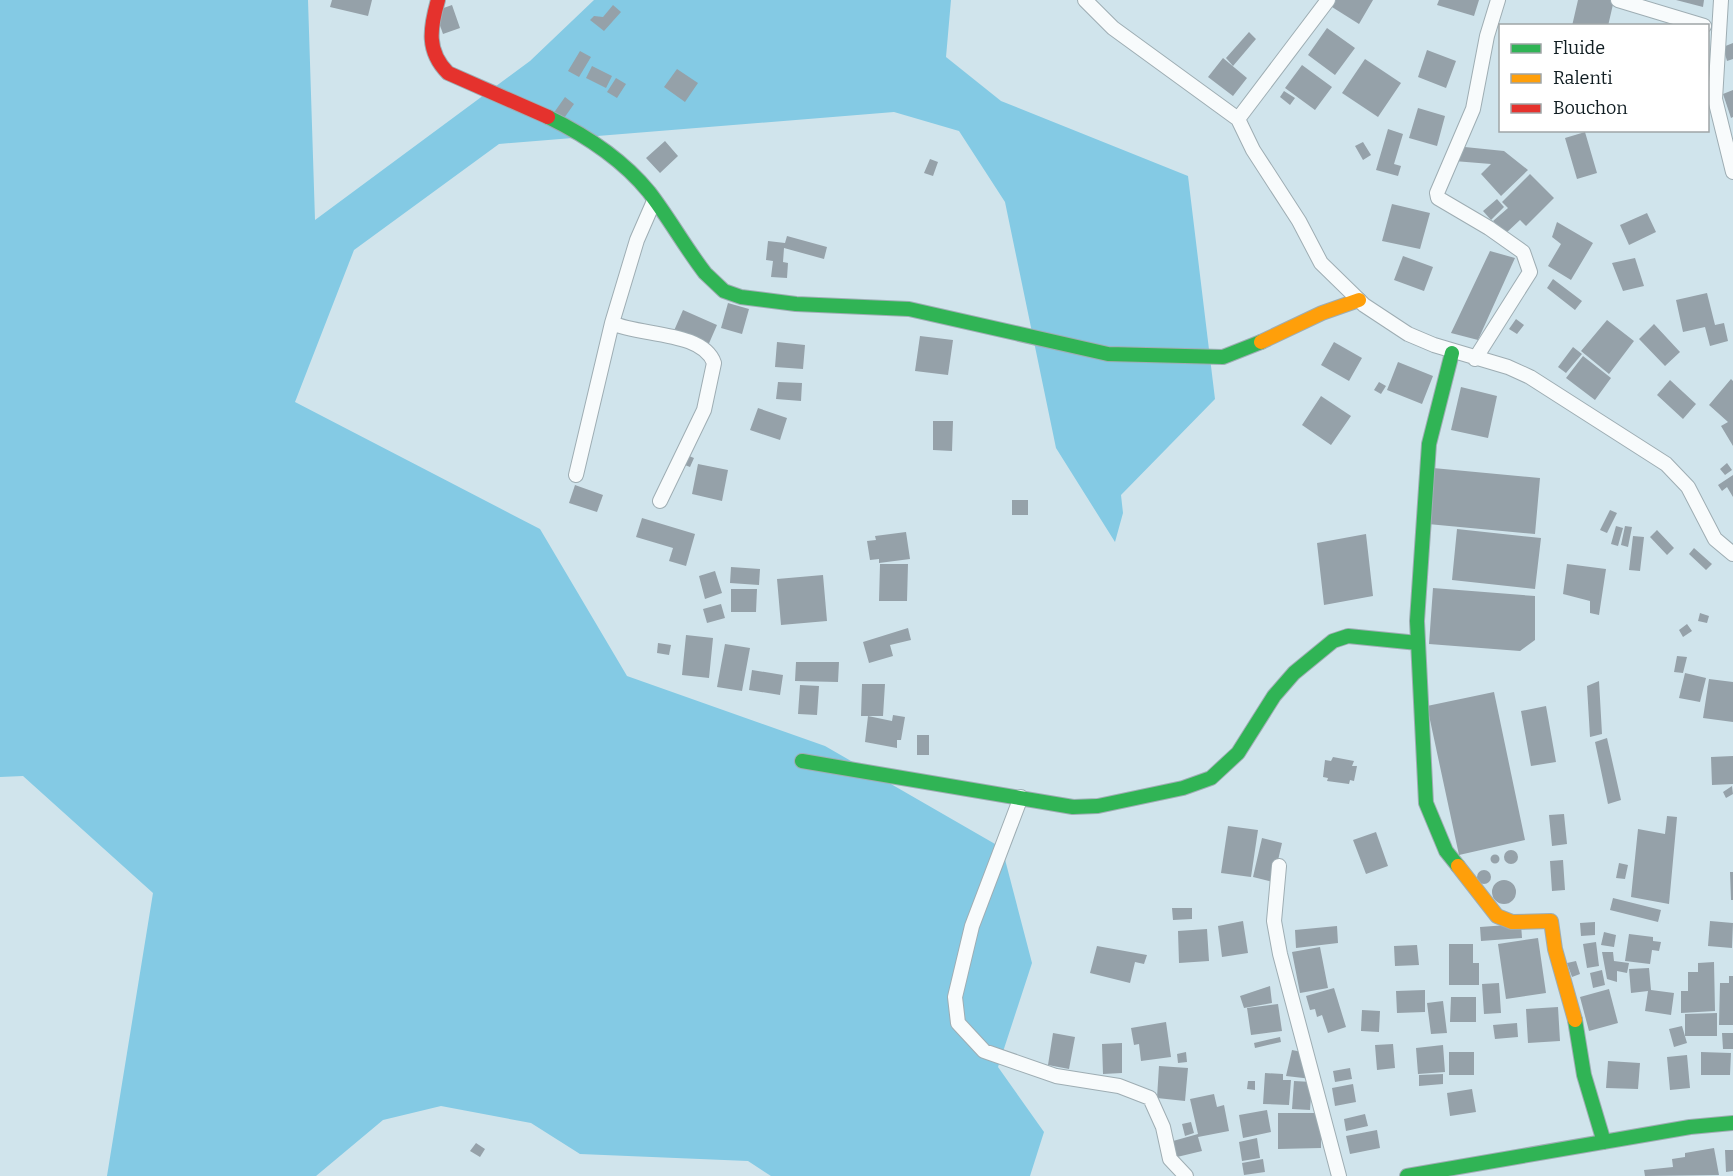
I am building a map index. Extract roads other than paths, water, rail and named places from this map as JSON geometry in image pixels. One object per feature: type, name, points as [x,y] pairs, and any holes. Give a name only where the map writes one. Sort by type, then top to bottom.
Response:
[{"type":"street","points":[[438,0],[430,46],[436,64],[448,74],[536,110],[585,138],[614,158],[665,212],[709,279],[734,296],[809,306],[885,306],[909,309],[1108,354],[1223,357],[1236,354],[1322,314],[1359,300]]},
{"type":"street","points":[[1085,0],[1113,28],[1238,119],[1253,150],[1299,221],[1321,263],[1359,300],[1408,334],[1452,353],[1508,367],[1530,377],[1658,457],[1688,487],[1715,539],[1733,554]]},
{"type":"street","points":[[1238,119],[1328,0]]},
{"type":"street","points":[[1475,359],[1530,272],[1523,252],[1489,228],[1442,204],[1437,193],[1473,109],[1487,36],[1498,0]]},
{"type":"street","points":[[1618,0],[1706,24]]},
{"type":"street","points":[[1721,0],[1710,25],[1715,99],[1727,129],[1733,172]]},
{"type":"street","points":[[1710,25],[1733,19]]},
{"type":"street","points":[[576,475],[612,323],[634,250],[654,201]]},
{"type":"street","points":[[612,323],[631,331],[690,341],[712,355],[714,363],[704,410],[660,501]]},
{"type":"street","points":[[1452,353],[1429,444],[1417,621],[1423,784],[1438,836],[1446,851],[1497,916],[1512,922],[1551,921],[1555,949],[1578,1030],[1584,1076],[1604,1142]]},
{"type":"street","points":[[802,761],[1073,807],[1098,806],[1183,788],[1211,778],[1238,753],[1274,696],[1294,673],[1333,641],[1348,636],[1418,643]]},
{"type":"street","points":[[1021,797],[972,926],[955,997],[958,1023],[984,1051],[1056,1076],[1119,1086],[1150,1098],[1163,1127],[1170,1159],[1186,1176]]},
{"type":"street","points":[[1279,866],[1274,921],[1278,943],[1339,1176]]},
{"type":"street","points":[[1407,1176],[1604,1142],[1733,1123]]}]
